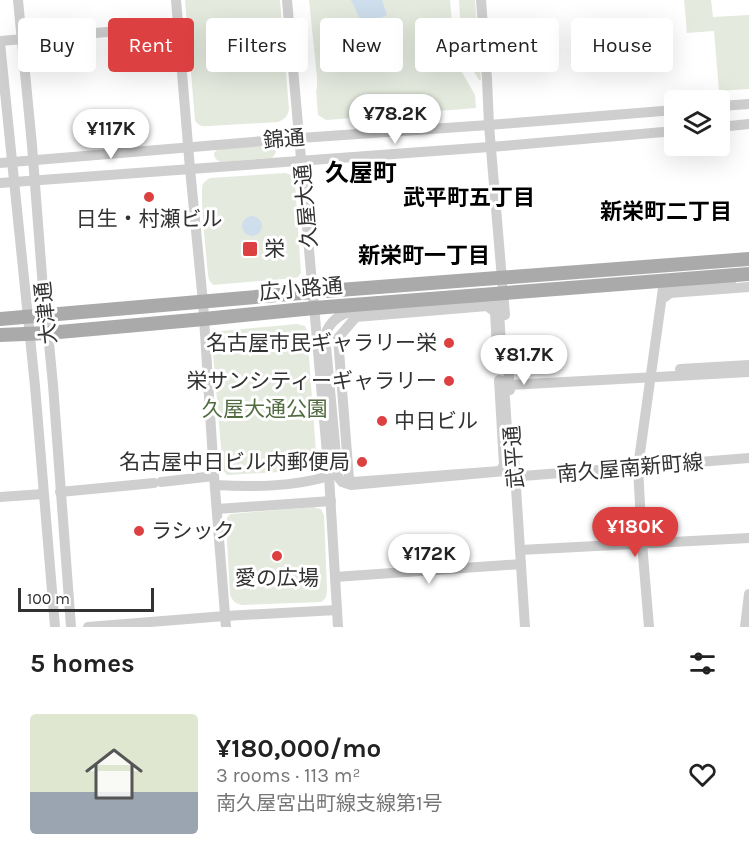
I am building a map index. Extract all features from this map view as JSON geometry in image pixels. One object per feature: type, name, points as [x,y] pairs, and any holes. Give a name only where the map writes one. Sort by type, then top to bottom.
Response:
[{"type":"main road","name":"広小路通","points":[[0,335],[48,333],[314,308],[502,285],[749,259]]},
{"type":"main road","name":"広小路通","points":[[0,319],[313,292],[664,281],[749,274]]},
{"type":"street","name":"大津通","points":[[18,0],[20,18]]},
{"type":"street","points":[[176,0],[177,18]]},
{"type":"street","name":"久屋大通","points":[[287,0],[331,496],[338,627]]},
{"type":"street","name":"武平通","points":[[481,0],[525,627]]},
{"type":"street","points":[[0,42],[18,40]]},
{"type":"street","name":"大津通","points":[[0,42],[6,162],[14,182],[35,386],[55,627]]},
{"type":"street","name":"大津通","points":[[25,72],[71,627]]},
{"type":"street","points":[[182,72],[203,302],[214,481],[226,621]]},
{"type":"street","points":[[730,105],[749,104]]},
{"type":"street","name":"錦通","points":[[6,162],[664,111]]},
{"type":"street","points":[[730,126],[749,124]]},
{"type":"street","name":"錦通","points":[[0,183],[664,131]]},
{"type":"street","points":[[749,280],[673,287],[668,289],[665,297],[670,293],[749,286]]},
{"type":"street","points":[[649,627],[638,468],[664,281]]},
{"type":"street","points":[[490,300],[499,310],[502,363],[498,366],[495,312],[488,306],[356,317],[338,338],[349,479],[352,482],[501,471],[504,465],[499,380],[504,382],[508,467],[503,472],[351,484],[343,484],[340,481],[326,335],[338,316],[353,311],[490,300]]},
{"type":"street","points":[[656,368],[659,370],[749,368],[658,374],[656,372],[656,368]]},
{"type":"street","points":[[509,385],[651,378],[749,368]]},
{"type":"street","name":"南久屋南新町線","points":[[217,509],[515,477],[749,458]]},
{"type":"street","points":[[60,492],[157,482],[214,481],[247,486],[309,482],[329,476]]},
{"type":"street","points":[[0,497],[43,494]]},
{"type":"street","points":[[520,550],[749,538]]},
{"type":"street","points":[[334,577],[521,564]]},
{"type":"street","points":[[745,627],[749,594]]},
{"type":"street","points":[[88,627],[226,621],[337,610]]},
{"type":"green space","points":[[185,0],[280,0],[281,18],[206,18],[206,72],[286,72],[288,114],[278,122],[204,126],[197,124],[191,72],[194,72],[194,18],[186,18]]},
{"type":"green space","points":[[309,0],[450,0],[452,18],[415,18],[415,72],[462,72],[475,95],[476,108],[326,120],[318,115],[317,77]]},
{"type":"green space","points":[[459,0],[475,0],[476,18],[460,18]]},
{"type":"green space","points":[[684,0],[711,0],[713,17],[749,15],[749,89],[719,90],[714,31],[687,33]]},
{"type":"green space","points":[[474,72],[480,72],[481,80]]},
{"type":"green space","points":[[271,144],[276,152],[270,158],[221,162],[214,156],[218,149]]},
{"type":"green space","points":[[285,173],[292,175],[295,182],[301,273],[294,278],[213,285],[208,275],[203,184],[210,178]]},
{"type":"green space","name":"久屋大通公園","points":[[297,324],[305,326],[307,330],[317,466],[311,470],[227,475],[223,470],[213,354],[214,337],[221,331]]},
{"type":"green space","name":"愛の広場","points":[[313,507],[321,509],[324,515],[327,589],[324,600],[321,602],[242,605],[234,601],[230,594],[226,524],[228,517],[231,514]]},
{"type":"water","points":[[351,0],[382,0],[387,15],[380,18],[360,18]]},
{"type":"water","points":[[252,216],[259,219],[262,226],[259,233],[252,236],[245,233],[242,226],[245,219]]},
{"type":"place","name":"日生・村瀬ビル","points":[[149,197]]},
{"type":"place","name":"栄","points":[[250,249]]},
{"type":"place","name":"名古屋市民ギャラリー栄","points":[[449,343]]},
{"type":"place","name":"栄サンシティーギャラリー","points":[[449,381]]},
{"type":"place","name":"中日ビル","points":[[382,421]]},
{"type":"place","name":"名古屋中日ビル内郵便局","points":[[362,462]]},
{"type":"place","name":"ラシック","points":[[139,531]]},
{"type":"place","name":"愛の広場","points":[[277,556]]},
{"type":"district","name":"久屋町","points":[[361,173]]},
{"type":"district","name":"武平町五丁目","points":[[469,198]]},
{"type":"district","name":"新栄町二丁目","points":[[666,212]]},
{"type":"district","name":"新栄町一丁目","points":[[424,256]]}]
